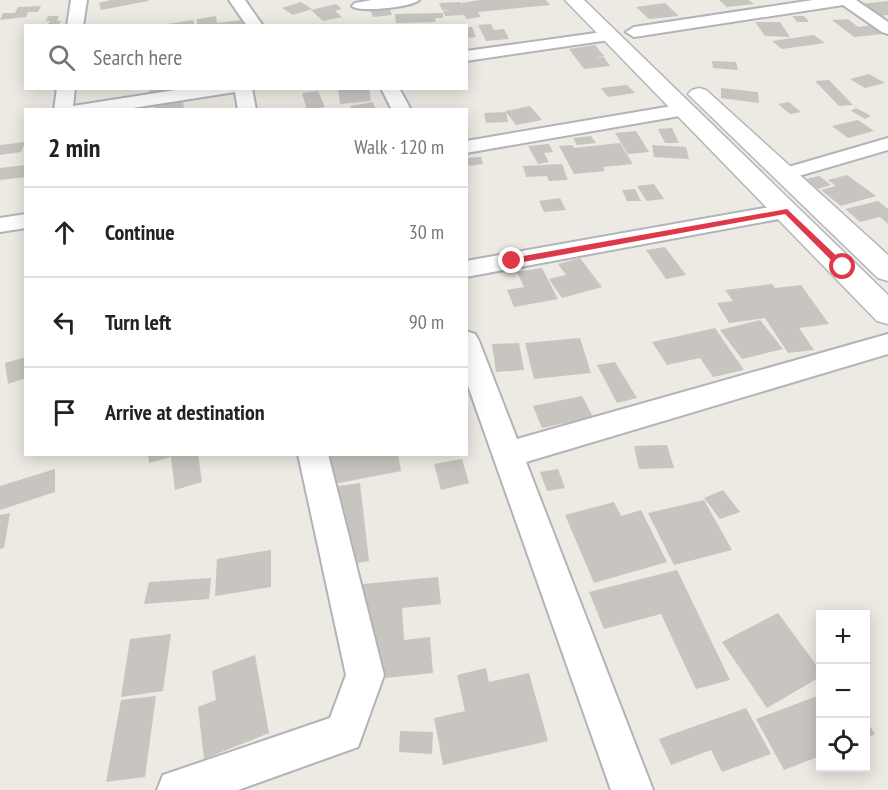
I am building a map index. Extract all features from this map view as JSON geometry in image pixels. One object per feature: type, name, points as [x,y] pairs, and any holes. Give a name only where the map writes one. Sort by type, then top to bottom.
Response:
[{"type":"main road","points":[[574,0],[888,314]]},
{"type":"main road","points":[[600,0],[785,174],[884,262]]},
{"type":"street","points":[[75,24],[79,0]]},
{"type":"street","points":[[237,0],[254,24]]},
{"type":"street","points":[[365,24],[359,3],[411,0]]},
{"type":"street","points":[[634,32],[845,0],[888,29]]},
{"type":"street","points":[[468,56],[610,36]]},
{"type":"street","points":[[63,108],[66,90]]},
{"type":"street","points":[[92,108],[215,90]]},
{"type":"street","points":[[243,90],[247,108]]},
{"type":"street","points":[[391,90],[401,108]]},
{"type":"street","points":[[468,147],[684,110]]},
{"type":"street","points":[[785,174],[888,144]]},
{"type":"street","points":[[468,269],[787,211]]},
{"type":"street","points":[[0,225],[24,221]]},
{"type":"street","points":[[507,455],[888,344]]},
{"type":"street","points":[[468,347],[632,790]]},
{"type":"street","points":[[178,790],[344,733],[365,675],[314,456]]},
{"type":"building","points":[[111,0],[148,1],[101,10],[99,3]]},
{"type":"building","points":[[480,0],[546,0],[550,5],[478,12],[481,17],[467,19],[464,15],[445,16],[443,11],[451,10],[442,10],[439,3],[460,2],[463,9],[461,3]]},
{"type":"building","points":[[719,0],[749,0],[754,4],[727,7]]},
{"type":"building","points":[[888,1],[888,15],[878,16],[860,4]]},
{"type":"building","points":[[301,2],[312,9],[293,15],[282,8]]},
{"type":"building","points":[[665,3],[679,16],[649,19],[636,7]]},
{"type":"building","points":[[336,4],[342,9],[335,11],[342,17],[323,21],[311,10]]},
{"type":"building","points":[[41,6],[38,12],[28,12],[26,17],[0,20],[3,13],[15,13],[18,7]]},
{"type":"building","points":[[389,7],[392,15],[373,17],[370,9]]},
{"type":"building","points":[[443,13],[443,18],[435,18],[436,22],[396,23],[395,14]]},
{"type":"building","points":[[48,16],[59,16],[57,21],[61,21],[59,24],[48,24],[50,21],[46,21]]},
{"type":"building","points":[[216,16],[217,23],[242,20],[243,24],[197,24],[197,19]]},
{"type":"building","points":[[792,16],[804,16],[809,22],[797,22]]},
{"type":"building","points":[[848,19],[858,27],[872,25],[884,34],[854,37],[832,20]]},
{"type":"building","points":[[193,20],[194,24],[168,24]]},
{"type":"building","points":[[755,22],[780,22],[790,37],[765,36]]},
{"type":"building","points":[[491,24],[494,30],[504,29],[509,39],[486,41],[478,25]]},
{"type":"building","points":[[468,27],[472,27],[476,37],[468,38]]},
{"type":"building","points":[[814,35],[825,43],[782,49],[772,41]]},
{"type":"building","points":[[595,45],[604,56],[595,58],[604,57],[610,66],[584,69],[569,49]]},
{"type":"building","points":[[712,61],[736,62],[738,70],[713,68]]},
{"type":"building","points":[[869,74],[885,83],[865,88],[850,79]]},
{"type":"building","points":[[829,80],[853,105],[839,106],[815,81]]},
{"type":"building","points":[[627,85],[635,93],[608,97],[601,88]]},
{"type":"building","points":[[721,88],[758,92],[759,103],[721,98]]},
{"type":"building","points":[[150,90],[177,90],[149,93]]},
{"type":"building","points":[[338,90],[369,90],[371,101],[340,104]]},
{"type":"building","points":[[318,91],[325,107],[306,108],[302,93]]},
{"type":"building","points":[[183,100],[184,108],[154,108],[155,103]]},
{"type":"building","points":[[373,102],[375,108],[351,108],[350,106]]},
{"type":"building","points":[[789,102],[801,112],[790,114],[778,104]]},
{"type":"building","points":[[530,106],[542,120],[516,125],[505,111]]},
{"type":"building","points":[[856,108],[871,116],[865,119],[851,111]]},
{"type":"building","points":[[506,112],[508,122],[486,123],[484,113]]},
{"type":"building","points":[[858,120],[874,131],[848,138],[832,126]]},
{"type":"building","points":[[672,128],[679,143],[665,143],[658,129]]},
{"type":"building","points":[[636,131],[649,152],[628,154],[615,133]]},
{"type":"building","points":[[591,136],[596,143],[577,145],[573,138]]},
{"type":"building","points":[[24,142],[21,152],[0,155],[0,145]]},
{"type":"building","points":[[620,143],[633,164],[603,167],[605,171],[574,174],[559,146],[572,145],[574,148]]},
{"type":"building","points":[[549,144],[553,152],[544,153],[549,162],[538,164],[528,146]]},
{"type":"building","points":[[652,145],[686,147],[689,159],[654,157]]},
{"type":"building","points":[[481,157],[483,164],[468,166],[468,158]]},
{"type":"building","points":[[562,164],[568,180],[549,181],[547,176],[526,177],[523,166]]},
{"type":"building","points":[[24,165],[24,177],[0,180],[0,168]]},
{"type":"building","points":[[847,175],[876,196],[841,206],[821,190],[836,186],[828,180]]},
{"type":"building","points":[[819,176],[831,185],[818,189],[806,179]]},
{"type":"building","points":[[654,184],[664,199],[647,201],[637,186]]},
{"type":"building","points":[[635,189],[641,201],[627,201],[622,190]]},
{"type":"building","points":[[560,198],[566,210],[544,212],[539,201]]},
{"type":"building","points":[[878,201],[888,209],[888,224],[880,217],[860,222],[845,209]]},
{"type":"building","points":[[665,247],[686,275],[666,279],[646,250]]},
{"type":"building","points":[[580,258],[602,287],[562,298],[549,279],[566,275],[558,264]]},
{"type":"building","points":[[542,268],[558,299],[514,307],[507,290],[524,287],[517,272]]},
{"type":"building","points":[[772,284],[775,288],[801,285],[829,324],[799,328],[814,350],[788,353],[765,318],[729,323],[717,303],[733,301],[725,290]]},
{"type":"building","points":[[760,320],[783,349],[742,359],[720,330]]},
{"type":"building","points":[[715,328],[744,370],[713,377],[700,358],[667,365],[652,342]]},
{"type":"building","points":[[580,338],[591,373],[534,379],[525,343]]},
{"type":"building","points":[[519,343],[524,370],[496,372],[492,344]]},
{"type":"building","points":[[24,358],[24,379],[8,384],[5,363]]},
{"type":"building","points":[[615,362],[637,398],[617,403],[597,365]]},
{"type":"building","points":[[582,396],[593,417],[542,428],[533,406]]},
{"type":"building","points":[[667,445],[674,468],[639,469],[634,446]]},
{"type":"building","points":[[148,456],[198,456],[202,482],[175,490],[171,457],[149,463]]},
{"type":"building","points":[[320,456],[398,456],[401,471],[324,486]]},
{"type":"building","points":[[462,459],[469,483],[441,490],[434,464]]},
{"type":"building","points":[[55,469],[55,492],[0,510],[0,486]]},
{"type":"building","points":[[558,469],[565,488],[547,491],[540,472]]},
{"type":"building","points":[[360,483],[369,561],[339,566],[331,487]]},
{"type":"building","points":[[723,490],[740,512],[720,519],[704,498]]},
{"type":"building","points":[[704,500],[732,550],[674,565],[648,513]]},
{"type":"building","points":[[614,502],[621,516],[641,510],[667,562],[594,583],[565,515]]},
{"type":"building","points":[[10,513],[4,548],[0,549],[0,515]]},
{"type":"building","points":[[271,550],[271,587],[215,596],[217,559]]},
{"type":"building","points":[[677,570],[730,680],[696,689],[661,614],[604,629],[589,592]]},
{"type":"building","points":[[438,577],[441,604],[402,608],[404,640],[430,637],[433,673],[366,680],[363,584]]},
{"type":"building","points":[[211,578],[209,599],[144,604],[149,582]]},
{"type":"building","points":[[778,613],[816,665],[816,679],[767,708],[722,642]]},
{"type":"building","points":[[171,634],[163,691],[121,697],[130,639]]},
{"type":"building","points":[[255,655],[269,733],[204,759],[198,707],[216,700],[212,671]]},
{"type":"building","points":[[486,668],[489,682],[529,673],[548,741],[443,765],[434,718],[465,711],[457,675]]},
{"type":"building","points":[[156,696],[145,777],[106,782],[121,700]]},
{"type":"building","points":[[816,696],[816,758],[784,770],[756,719]]},
{"type":"building","points":[[746,708],[771,754],[722,772],[711,750],[671,765],[659,739]]},
{"type":"building","points":[[870,726],[875,734],[870,736]]},
{"type":"building","points":[[400,731],[433,732],[432,754],[399,752]]},
{"type":"route","points":[[512,261],[787,211],[843,267]]}]
